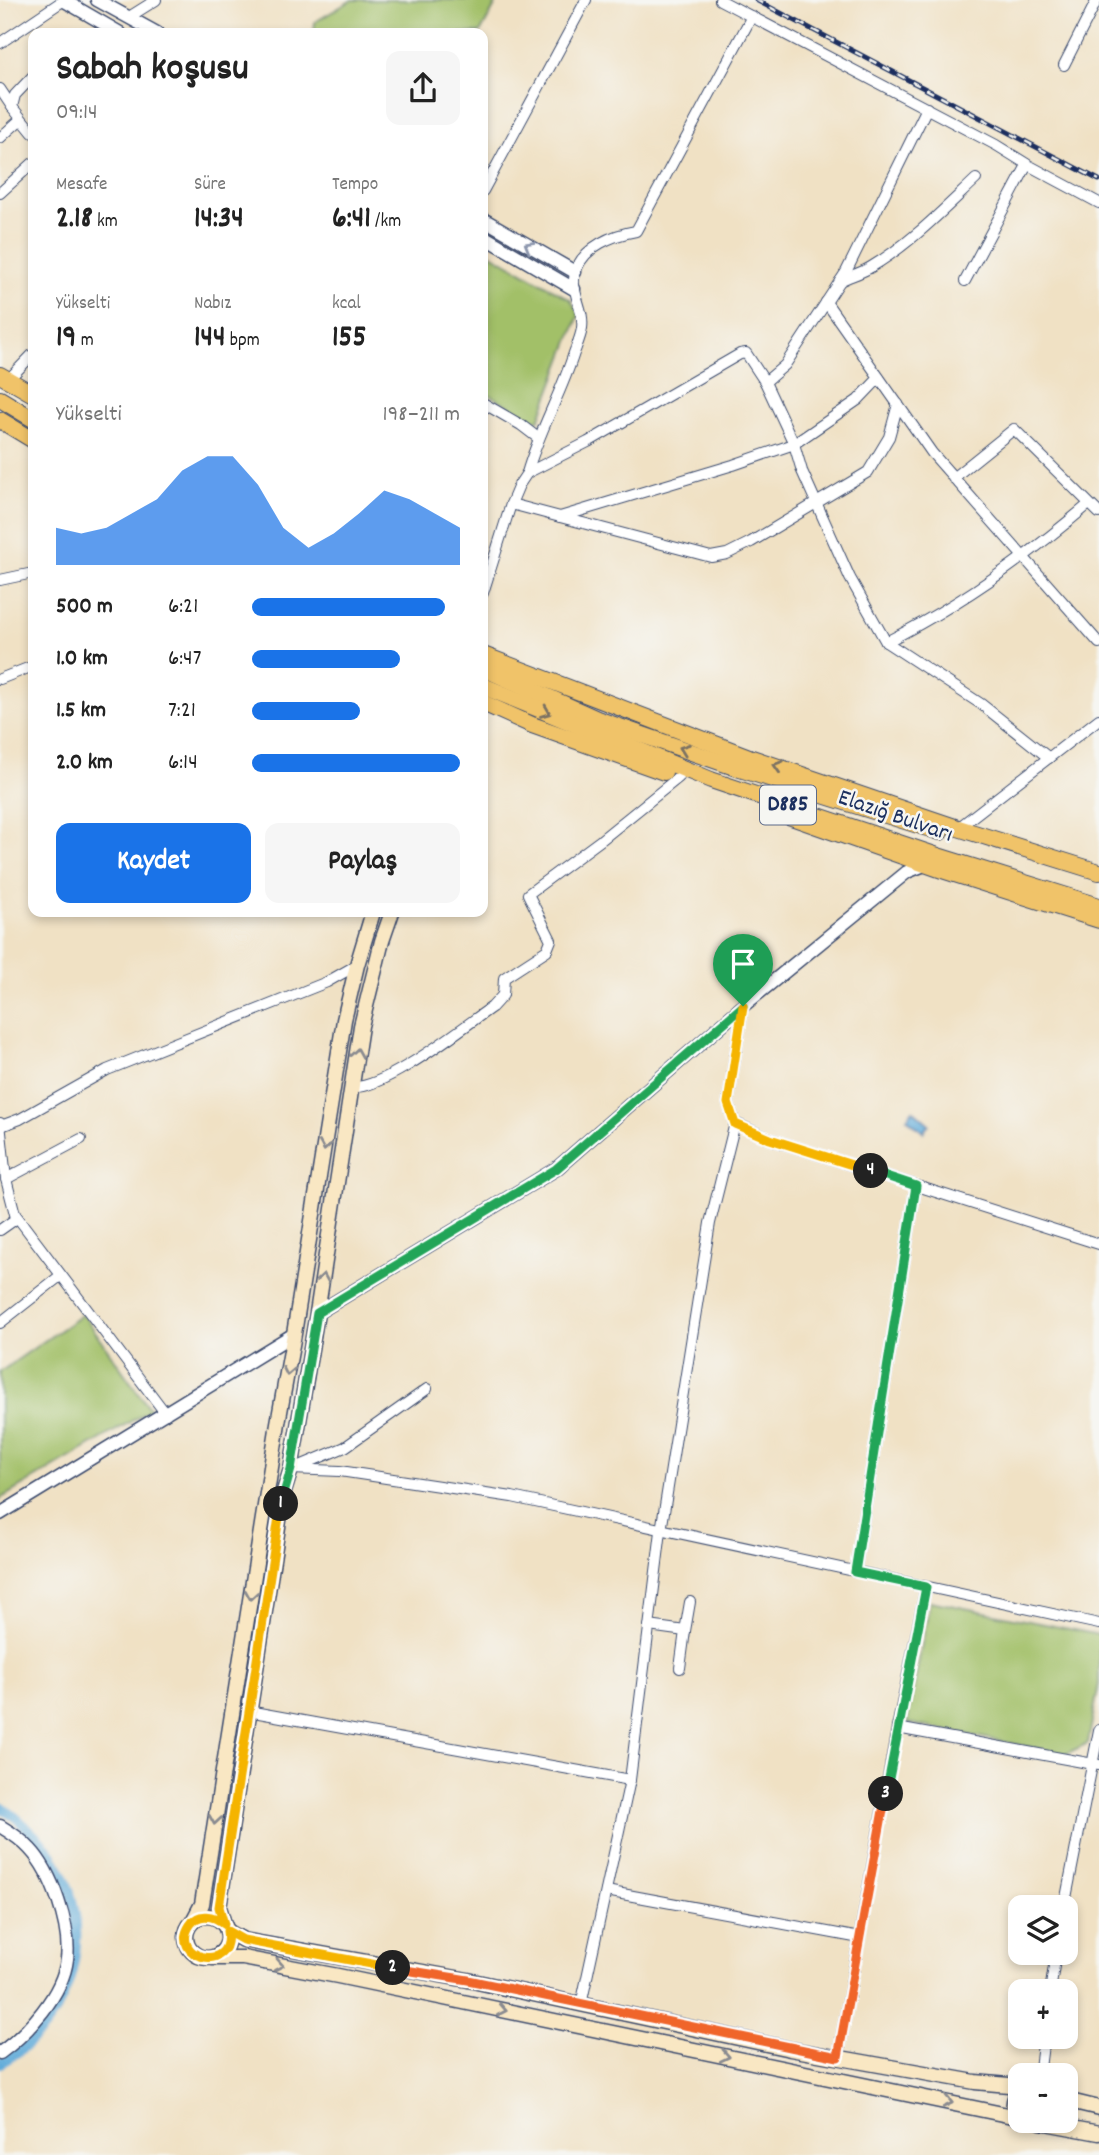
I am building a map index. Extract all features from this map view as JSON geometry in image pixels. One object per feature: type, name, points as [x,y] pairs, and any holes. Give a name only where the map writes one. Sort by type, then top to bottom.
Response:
[{"type":"highway","points":[[4,377],[28,391]]},
{"type":"highway","points":[[0,399],[28,414]]},
{"type":"highway","points":[[0,420],[28,439]]},
{"type":"highway","points":[[488,657],[749,757],[958,828],[1099,872]]},
{"type":"highway","name":"Elazığ Bulvarı","points":[[488,670],[597,719],[740,769],[1099,883]]},
{"type":"highway","name":"Elazığ Bulvarı","points":[[488,689],[711,780],[938,856],[1099,906]]},
{"type":"highway","points":[[488,705],[532,726],[679,777],[905,864],[927,864],[1099,920]]},
{"type":"main road","points":[[371,917],[344,1020],[202,1904],[186,1933],[188,1947],[198,1956],[243,1958],[311,1971],[1008,2116]]},
{"type":"main road","points":[[212,1958],[227,1944],[226,1927],[219,1907],[248,1711],[283,1495],[291,1469],[317,1313],[361,1026],[382,941],[391,917]]},
{"type":"main road","points":[[193,1922],[206,1916],[212,1917],[243,1940],[468,1980],[838,2057],[1008,2086]]},
{"type":"main road","points":[[1078,2103],[1099,2108]]},
{"type":"main road","points":[[1078,2129],[1099,2133]]},
{"type":"street","points":[[0,43],[63,0],[106,28]]},
{"type":"street","points":[[97,0],[148,28]]},
{"type":"street","points":[[129,18],[156,0]]},
{"type":"street","points":[[488,182],[586,0]]},
{"type":"street","points":[[720,0],[1099,202]]},
{"type":"street","points":[[1063,65],[1097,0]]},
{"type":"street","points":[[488,578],[519,485],[527,473],[538,438],[569,368],[582,326],[581,307],[574,289],[575,272],[583,257],[601,243],[620,234],[636,231],[752,16]]},
{"type":"street","points":[[12,107],[15,96],[28,82]]},
{"type":"street","points":[[0,89],[28,127]]},
{"type":"street","points":[[765,382],[785,365],[839,281],[927,108]]},
{"type":"street","points":[[0,138],[21,118]]},
{"type":"street","points":[[965,281],[1027,165]]},
{"type":"street","points":[[0,194],[28,168]]},
{"type":"street","points":[[839,281],[869,268],[894,251],[928,224],[976,179]]},
{"type":"street","points":[[488,222],[575,272]]},
{"type":"street","points":[[488,239],[574,289]]},
{"type":"street","points":[[826,302],[932,453],[1099,643]]},
{"type":"street","points":[[527,473],[588,442],[740,354],[749,355],[794,444],[802,471],[850,578],[886,642],[990,711],[1049,758]]},
{"type":"street","points":[[4,377],[28,358]]},
{"type":"street","points":[[559,517],[794,444],[858,400],[879,378]]},
{"type":"street","points":[[512,504],[711,557],[727,554],[868,472],[889,437],[898,404]]},
{"type":"street","points":[[488,406],[538,438]]},
{"type":"street","points":[[953,478],[1014,429],[1099,513]]},
{"type":"street","points":[[886,642],[945,610],[1024,557],[1089,504]]},
{"type":"street","points":[[0,580],[28,574]]},
{"type":"street","points":[[0,679],[28,668]]},
{"type":"street","points":[[958,828],[1099,719]]},
{"type":"street","points":[[351,1087],[369,1086],[394,1074],[492,1007],[503,995],[505,978],[547,950],[551,944],[528,894],[679,777]]},
{"type":"street","points":[[317,1313],[556,1169],[905,864]]},
{"type":"street","points":[[166,1414],[17,1218],[6,1179],[0,1125],[20,1119],[107,1070],[327,982],[357,965]]},
{"type":"street","points":[[581,2005],[630,1780],[661,1531],[710,1223],[735,1124],[728,1103],[743,1006]]},
{"type":"street","points":[[735,1124],[770,1139],[1099,1244]]},
{"type":"street","points":[[6,1179],[81,1139]]},
{"type":"street","points":[[855,1572],[916,1186]]},
{"type":"street","points":[[0,1230],[17,1218]]},
{"type":"street","points":[[0,1323],[60,1276]]},
{"type":"street","points":[[0,1514],[294,1334]]},
{"type":"street","points":[[291,1469],[345,1447],[427,1389]]},
{"type":"street","points":[[291,1469],[340,1471],[512,1497],[1099,1624]]},
{"type":"street","points":[[838,2057],[926,1587]]},
{"type":"street","points":[[680,1668],[690,1602]]},
{"type":"street","points":[[649,1626],[685,1631]]},
{"type":"street","points":[[248,1711],[630,1780]]},
{"type":"street","points":[[898,1728],[1095,1764]]},
{"type":"street","points":[[1068,1895],[1095,1764],[1099,1730]]},
{"type":"street","points":[[0,1826],[30,1848],[41,1864],[60,1907],[67,1938],[68,1960],[59,1984],[45,2008],[24,2035],[0,2053]]},
{"type":"street","points":[[607,1891],[860,1938]]},
{"type":"green space","points":[[352,0],[498,0],[483,28],[314,28],[315,22]]},
{"type":"green space","points":[[488,252],[571,300],[579,315],[539,420],[532,419],[488,394]]},
{"type":"green space","points":[[83,1314],[150,1410],[0,1499],[0,1372]]},
{"type":"green space","points":[[930,1601],[1099,1635],[1099,1684],[1088,1743],[1066,1754],[907,1723]]},
{"type":"water","points":[[913,1110],[929,1124],[923,1132],[907,1118]]},
{"type":"waterway","points":[[0,1807],[25,1826],[55,1861],[70,1892],[76,1924],[75,1957],[66,1988],[51,2018],[28,2043],[0,2063]]},
{"type":"railway","points":[[756,0],[1099,180]]},
{"type":"route","points":[[743,1006],[728,1103],[735,1124],[770,1139],[916,1186],[855,1572],[926,1587],[838,2057],[468,1980],[243,1940],[227,1931],[224,1950],[212,1958],[198,1956],[188,1947],[186,1940],[186,1933],[193,1922],[206,1916],[224,1924],[219,1907],[248,1711],[283,1495],[291,1469],[317,1313],[556,1169],[743,1006]]}]
